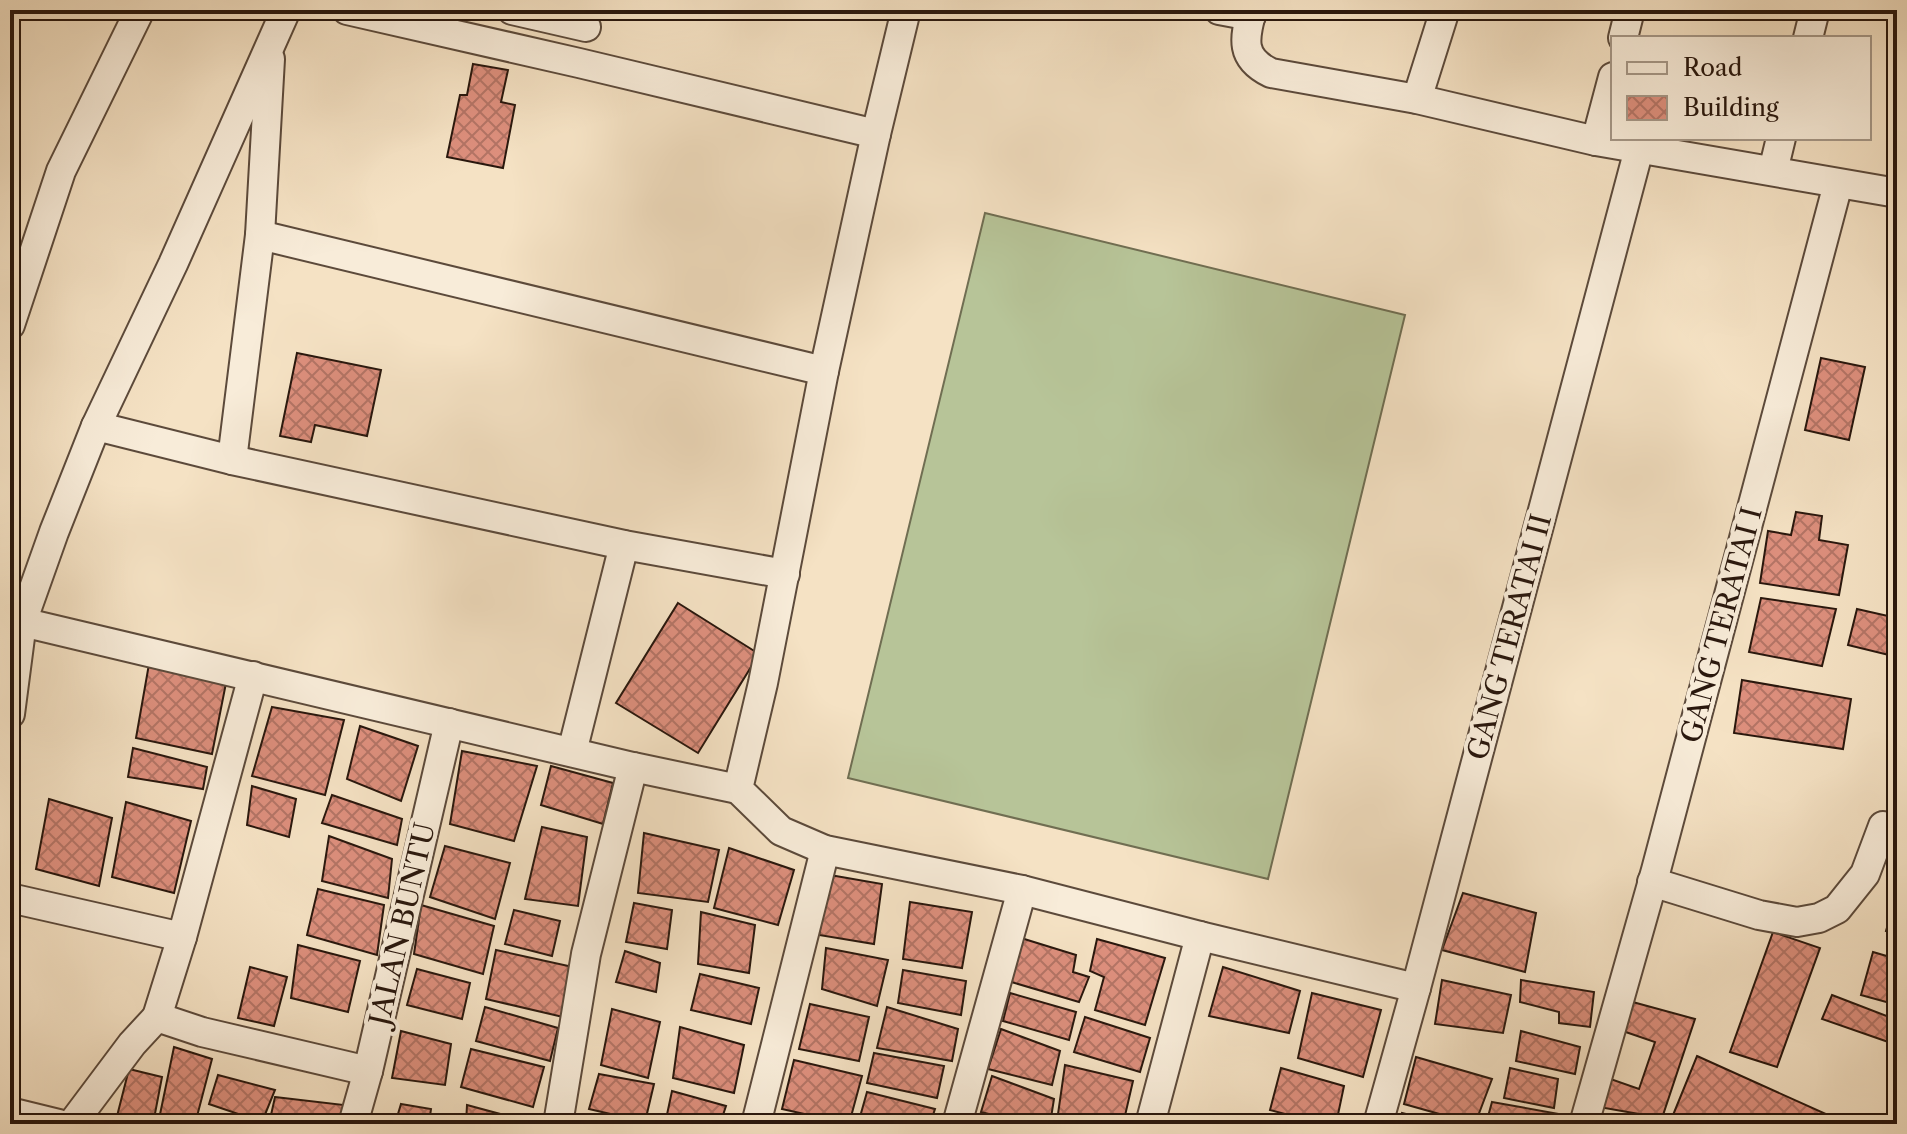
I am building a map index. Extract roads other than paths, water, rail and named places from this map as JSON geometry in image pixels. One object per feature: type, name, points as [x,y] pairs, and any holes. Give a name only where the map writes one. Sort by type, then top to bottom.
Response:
[{"type":"street","points":[[10,325],[61,171],[140,10]]},
{"type":"street","points":[[10,714],[22,622],[54,532],[96,426],[173,264],[286,10]]},
{"type":"street","points":[[347,10],[876,134]]},
{"type":"street","points":[[512,10],[588,19],[579,63]]},
{"type":"street","points":[[738,789],[763,683],[824,371],[906,10]]},
{"type":"street","points":[[1219,10],[1252,13],[1246,48],[1254,62],[1271,73],[1417,99],[1596,141],[1897,193]]},
{"type":"street","points":[[1417,99],[1445,10]]},
{"type":"street","points":[[1624,36],[1630,10]]},
{"type":"street","points":[[1808,36],[1815,10]]},
{"type":"street","points":[[232,460],[260,235],[271,42]]},
{"type":"street","points":[[1596,141],[1611,85]]},
{"type":"street","points":[[1773,171],[1781,140]]},
{"type":"street","name":"GANG TERATAI II","points":[[1378,1124],[1639,149]]},
{"type":"street","name":"GANG TERATAI I","points":[[1584,1124],[1652,882],[1838,184]]},
{"type":"street","points":[[260,235],[824,371]]},
{"type":"street","points":[[96,426],[232,460],[624,545],[785,574]]},
{"type":"street","points":[[572,752],[624,545]]},
{"type":"street","points":[[22,622],[633,767],[738,789],[781,831],[825,850],[1022,890],[1416,988]]},
{"type":"street","points":[[72,1124],[132,1044],[157,1017],[253,676]]},
{"type":"street","name":"JALAN BUNTU","points":[[353,1124],[449,723]]},
{"type":"street","points":[[558,1124],[586,954],[633,767]]},
{"type":"street","points":[[1652,882],[1759,915],[1797,922],[1819,918],[1837,909],[1865,874],[1883,826]]},
{"type":"street","points":[[756,1124],[825,850]]},
{"type":"street","points":[[957,1124],[1022,890]]},
{"type":"street","points":[[10,898],[182,937]]},
{"type":"street","points":[[1150,1124],[1200,936]]},
{"type":"street","points":[[157,1017],[202,1032],[368,1071]]},
{"type":"street","points":[[10,1112],[59,1124]]}]
